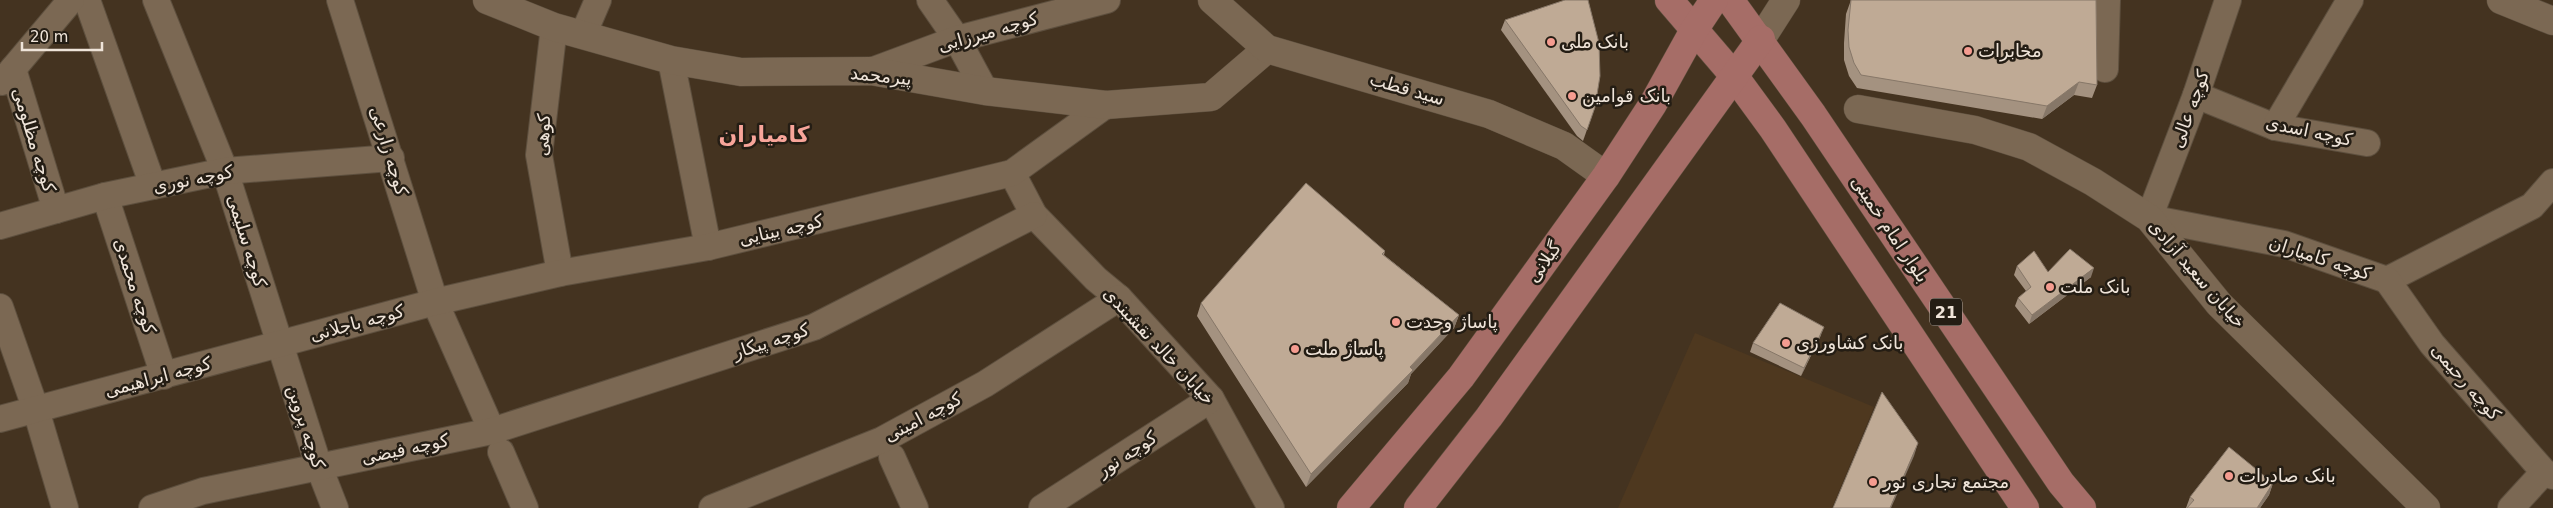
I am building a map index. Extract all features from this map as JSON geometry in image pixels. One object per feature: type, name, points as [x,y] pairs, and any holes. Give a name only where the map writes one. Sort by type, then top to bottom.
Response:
[{"type":"main road","points":[[1669,0],[1735,76],[1829,211],[2025,508]]},
{"type":"main road","name":"گیلانی","points":[[1351,508],[1460,377],[1606,176],[1653,104],[1694,30],[1714,0]]},
{"type":"main road","name":"بلوار امام خمینی","points":[[1730,0],[1761,39],[2061,483],[2082,508]]},
{"type":"main road","points":[[1418,508],[1489,417],[1761,39]]},
{"type":"street","points":[[6,77],[72,0]]},
{"type":"street","points":[[87,0],[153,186]]},
{"type":"street","name":"کوچه سلیمی","points":[[156,0],[225,171],[279,344]]},
{"type":"street","name":"کوچه زارعی","points":[[340,0],[435,302],[525,508]]},
{"type":"street","name":"پیرمحمد","points":[[487,0],[554,26],[671,60],[741,72],[871,71],[986,91],[1106,105],[1211,97],[1267,49]]},
{"type":"street","points":[[583,35],[598,0]]},
{"type":"street","points":[[930,0],[957,39],[986,91]]},
{"type":"street","name":"کوچه میرزایی","points":[[871,71],[957,39],[1107,0]]},
{"type":"street","name":"سید قطب","points":[[1212,0],[1267,49],[1489,114],[1564,146],[1606,176]]},
{"type":"street","points":[[1761,39],[1786,0]]},
{"type":"street","points":[[2105,70],[2107,0]]},
{"type":"street","name":"کوچه عالی","points":[[2149,218],[2196,95],[2228,0]]},
{"type":"street","points":[[2274,127],[2350,0]]},
{"type":"street","points":[[2501,0],[2553,21]]},
{"type":"street","name":"کوهی","points":[[554,26],[539,154],[560,273]]},
{"type":"street","points":[[671,60],[708,247]]},
{"type":"street","name":"کوچه مظلومی","points":[[6,77],[56,210]]},
{"type":"street","name":"کوچه اسدی","points":[[2196,95],[2274,127],[2368,142]]},
{"type":"street","name":"کوچه بینایی","points":[[435,302],[560,273],[708,247],[1012,173],[1106,105]]},
{"type":"street","name":"خیابان سعید آزادی","points":[[1858,109],[1975,130],[2029,147],[2094,182],[2149,218],[2219,304],[2426,508]]},
{"type":"street","name":"کوچه نوری","points":[[0,226],[105,196],[225,171],[391,158]]},
{"type":"street","name":"خیابان خالد نقشبندی","points":[[1012,173],[1034,215],[1096,279],[1119,298],[1211,399],[1271,508]]},
{"type":"street","name":"کوچه کامیاران","points":[[2149,218],[2284,244],[2387,280],[2532,206],[2553,182]]},
{"type":"street","name":"کوچه محمدی","points":[[105,196],[164,376]]},
{"type":"street","name":"کوچه پیکار","points":[[497,441],[814,327],[1034,215]]},
{"type":"street","name":"کوچه رحیمی","points":[[2387,280],[2432,344],[2548,474]]},
{"type":"street","name":"کوچه امینی","points":[[712,508],[882,440],[985,384],[1119,298]]},
{"type":"street","name":"کوچه باجلانی","points":[[279,344],[435,302]]},
{"type":"street","points":[[2,320],[36,410],[65,508]]},
{"type":"street","name":"کوچه ابراهیمی","points":[[0,419],[279,344]]},
{"type":"street","name":"کوچه پروین","points":[[279,344],[319,467],[335,508]]},
{"type":"street","name":"کوچه نور","points":[[1042,508],[1211,399]]},
{"type":"street","name":"کوچه فیضی","points":[[152,508],[206,499],[319,467],[497,441]]},
{"type":"street","points":[[892,457],[915,508]]},
{"type":"street","points":[[2511,508],[2548,474]]},
{"type":"shaded area","points":[[1695,333],[1874,407],[1832,508],[1618,508]]},
{"type":"building","points":[[1565,0],[1588,0],[1599,43],[1600,76],[1595,107],[1587,130],[1581,126],[1505,20]]},
{"type":"building","name":"مخابرات","points":[[1851,0],[2096,0],[2097,85],[2079,82],[2047,106],[1861,75],[1854,63],[1849,47],[1848,30]]},
{"type":"building","name":"پاساژ ملت","points":[[1306,183],[1385,251],[1382,254],[1459,315],[1410,367],[1413,370],[1311,474],[1201,303]]},
{"type":"building","name":"بانک ملت","points":[[2070,249],[2094,268],[2032,315],[2018,298],[2031,287],[2017,266],[2034,251],[2048,272]]},
{"type":"building","name":"بانک کشاورزی","points":[[1780,303],[1824,327],[1804,368],[1753,343]]},
{"type":"building","name":"مجتمع تجاری نور","points":[[1882,392],[1918,443],[1890,508],[1833,508]]},
{"type":"building","name":"بانک صادرات","points":[[2229,447],[2273,483],[2257,508],[2187,508],[2194,500],[2190,497]]},
{"type":"place","name":"بانک ملی","points":[[1551,42]]},
{"type":"place","name":"مخابرات","points":[[1968,51]]},
{"type":"place","name":"بانک قوامین","points":[[1572,96]]},
{"type":"place","name":"بانک ملت","points":[[2050,287]]},
{"type":"place","name":"پاساژ وحدت","points":[[1396,322]]},
{"type":"place","name":"بانک کشاورزی","points":[[1786,343]]},
{"type":"place","name":"پاساژ ملت","points":[[1295,349]]},
{"type":"place","name":"بانک صادرات","points":[[2229,476]]},
{"type":"place","name":"مجتمع تجاری نور","points":[[1873,482]]},
{"type":"district","name":"کامیاران","points":[[764,134]]}]
